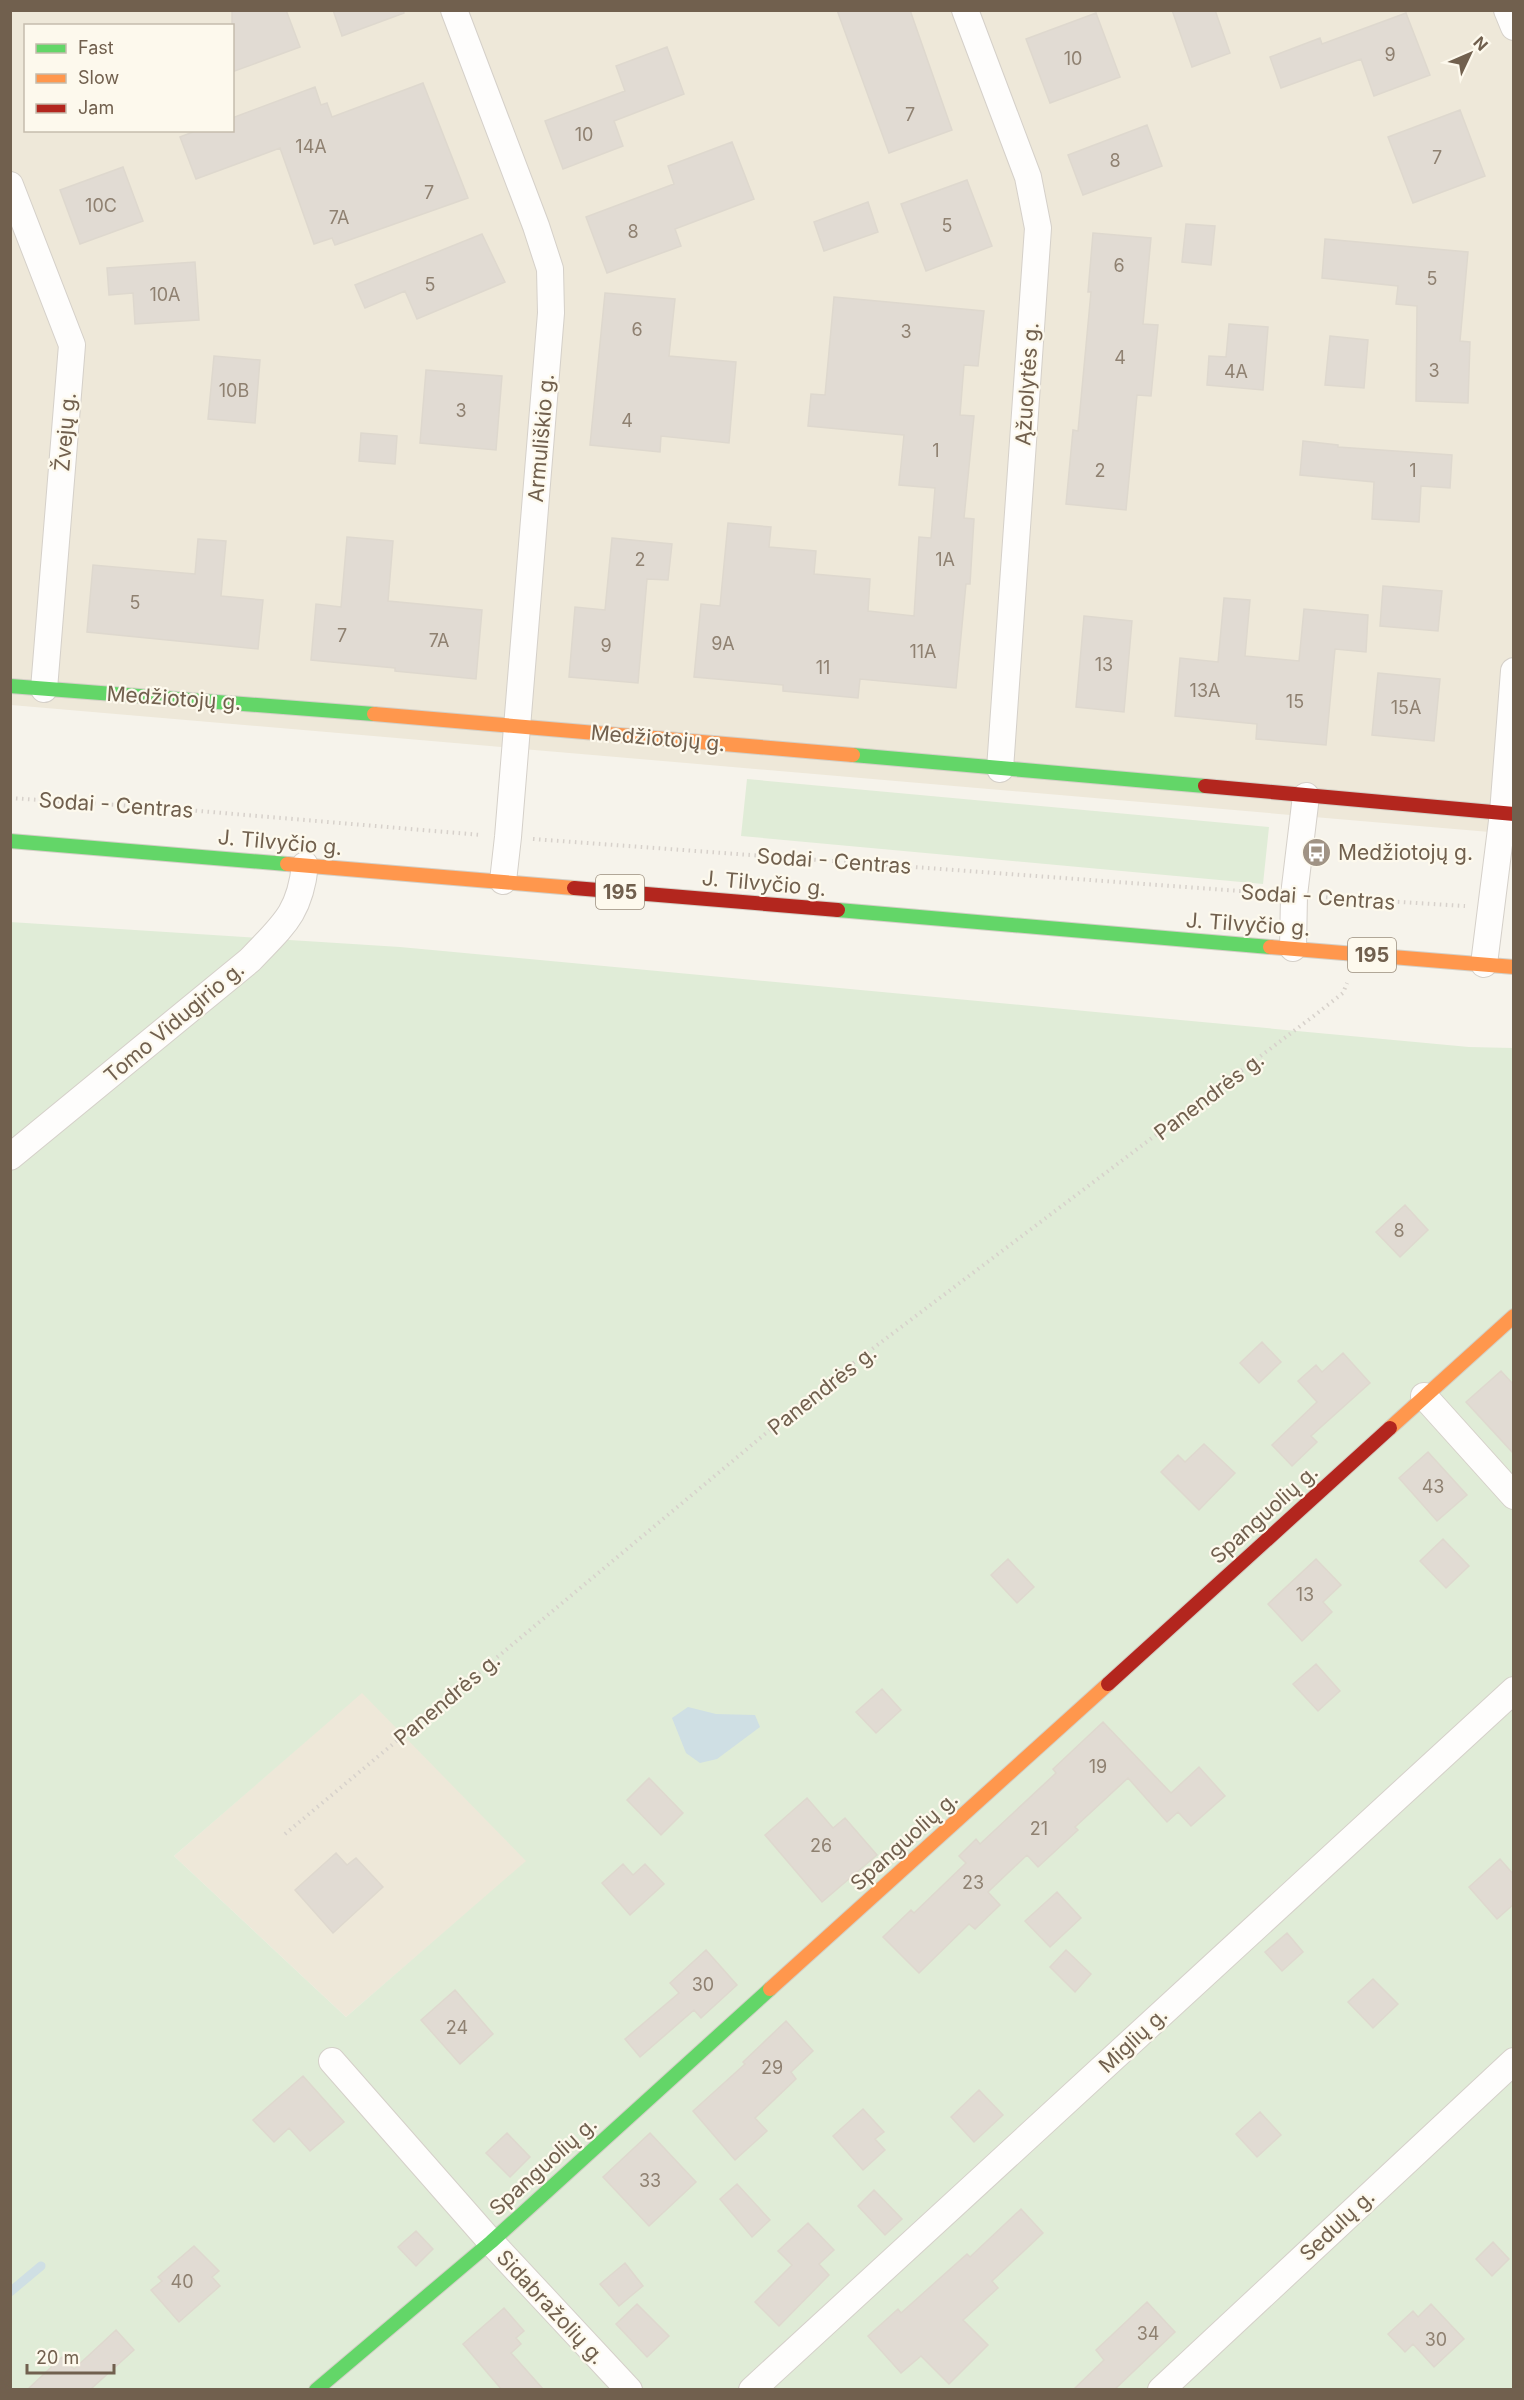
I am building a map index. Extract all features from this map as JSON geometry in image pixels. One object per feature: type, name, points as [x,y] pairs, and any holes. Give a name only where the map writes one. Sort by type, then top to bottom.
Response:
[{"type":"street","name":"Armuliškio g.","points":[[454,10],[536,226],[550,270],[551,313],[518,725],[503,881]]},
{"type":"street","name":"Ąžuolytės g.","points":[[964,10],[1028,177],[1038,228],[1000,769]]},
{"type":"street","points":[[1507,10],[1514,27]]},
{"type":"street","name":"Žvejų g.","points":[[10,185],[72,345],[44,688]]},
{"type":"street","points":[[1484,964],[1490,908],[1508,814],[1514,670]]},
{"type":"street","name":"Medžiotojų g.","points":[[10,686],[518,725],[1508,814]]},
{"type":"street","points":[[1293,948],[1294,895],[1306,796]]},
{"type":"street","name":"J. Tilvyčio g.","points":[[10,841],[1514,967]]},
{"type":"street","name":"Tomo Vidugirio g.","points":[[10,1157],[250,960],[294,909],[302,891],[305,866]]},
{"type":"street","name":"Spanguolių g.","points":[[316,2390],[491,2242],[1514,1316]]},
{"type":"street","points":[[1424,1396],[1514,1496]]},
{"type":"street","name":"Miglių g.","points":[[752,2390],[1514,1690]]},
{"type":"street","name":"Sidabražolių g.","points":[[332,2061],[491,2242],[629,2390]]},
{"type":"street","name":"Sedulų g.","points":[[1161,2390],[1514,2061]]},
{"type":"path","name":"Sodai - Centras","points":[[10,798],[164,808],[508,837],[1490,908]]},
{"type":"path","name":"Panendrės g.","points":[[285,1834],[819,1389],[1343,993],[1355,954]]},
{"type":"shaded area","points":[[10,11],[1513,11],[1513,834],[11,705]]},
{"type":"shaded area","points":[[362,1692],[527,1861],[346,2017],[174,1856]]},
{"type":"shaded area","points":[[688,1707],[716,1714],[755,1715],[760,1727],[717,1759],[700,1763],[686,1753],[672,1718]]},
{"type":"green space","points":[[747,779],[1269,827],[1263,884],[741,836]]},
{"type":"green space","points":[[10,922],[400,947],[1469,1047],[1513,1048],[1513,2389],[11,2389]],"holes":[[[362,1693],[526,1861],[346,2017],[174,1856]]]},
{"type":"building","points":[[232,10],[286,10],[300,47],[234,71],[234,24],[232,24]]},
{"type":"building","points":[[333,10],[403,10],[404,13],[342,36]]},
{"type":"building","points":[[837,10],[910,10],[952,130],[889,153]]},
{"type":"building","points":[[1172,10],[1215,10],[1230,53],[1192,67]]},
{"type":"building","points":[[1096,13],[1120,77],[1050,103],[1026,39]]},
{"type":"building","points":[[1406,13],[1430,75],[1374,96],[1361,59],[1281,88],[1270,57],[1320,38],[1322,44]]},
{"type":"building","points":[[667,47],[684,94],[614,121],[623,146],[563,169],[545,121],[625,91],[616,66]]},
{"type":"building","points":[[423,83],[468,198],[335,245],[332,238],[314,244],[280,148],[196,179],[180,137],[193,132],[234,132],[234,117],[315,87],[321,105],[327,103],[332,117]]},
{"type":"building","points":[[1460,110],[1485,176],[1413,203],[1388,137]]},
{"type":"building","points":[[1147,125],[1162,166],[1083,195],[1068,155]]},
{"type":"building","points":[[732,142],[754,199],[675,229],[681,246],[607,273],[586,217],[674,184],[668,166]]},
{"type":"building","points":[[123,167],[143,221],[80,244],[60,190]]},
{"type":"building","points":[[967,180],[992,246],[926,271],[901,204]]},
{"type":"building","points":[[868,202],[878,232],[824,251],[814,222]]},
{"type":"building","points":[[1186,224],[1215,226],[1211,265],[1182,262]]},
{"type":"building","points":[[1093,233],[1151,238],[1143,324],[1158,325],[1151,396],[1137,395],[1126,510],[1066,504],[1073,430],[1078,431],[1091,292],[1088,292]]},
{"type":"building","points":[[482,234],[505,282],[417,319],[405,291],[365,308],[355,285]]},
{"type":"building","points":[[1325,239],[1468,252],[1460,341],[1470,342],[1468,403],[1416,401],[1417,306],[1396,304],[1398,286],[1322,278]]},
{"type":"building","points":[[195,262],[199,320],[135,324],[133,293],[109,295],[107,268]]},
{"type":"building","points":[[605,293],[675,299],[669,356],[736,362],[729,443],[661,436],[660,452],[590,445]]},
{"type":"building","points":[[834,297],[984,311],[978,366],[964,365],[960,415],[974,416],[964,518],[974,519],[970,584],[966,584],[956,688],[860,679],[858,698],[783,691],[783,685],[694,677],[701,604],[720,606],[728,523],[771,527],[769,547],[816,551],[814,574],[870,579],[868,611],[914,616],[919,537],[931,538],[935,488],[899,485],[904,435],[808,426],[811,394],[825,395]]},
{"type":"building","points":[[1229,324],[1268,327],[1263,390],[1207,385],[1209,356],[1226,357]]},
{"type":"building","points":[[1330,336],[1368,340],[1364,388],[1325,385]]},
{"type":"building","points":[[214,356],[260,360],[255,423],[208,419]]},
{"type":"building","points":[[426,370],[502,376],[496,450],[420,443]]},
{"type":"building","points":[[361,433],[397,436],[395,464],[359,461]]},
{"type":"building","points":[[1303,441],[1338,445],[1338,447],[1452,455],[1450,488],[1421,486],[1419,522],[1372,519],[1374,482],[1300,475]]},
{"type":"building","points":[[347,537],[393,541],[388,601],[482,610],[476,679],[311,660],[316,604],[341,607]]},
{"type":"building","points":[[612,538],[672,544],[668,580],[647,579],[638,683],[569,677],[575,607],[605,610]]},
{"type":"building","points":[[198,539],[226,541],[221,596],[263,600],[258,649],[87,632],[93,565],[195,574]]},
{"type":"building","points":[[1383,586],[1442,591],[1438,631],[1380,626]]},
{"type":"building","points":[[1224,598],[1250,600],[1245,656],[1299,661],[1304,609],[1368,615],[1366,652],[1335,649],[1326,745],[1256,739],[1257,724],[1175,716],[1180,658],[1218,662]]},
{"type":"building","points":[[1084,616],[1132,621],[1124,712],[1076,707]]},
{"type":"building","points":[[1378,673],[1440,679],[1434,741],[1372,735]]},
{"type":"building","points":[[1405,1205],[1428,1230],[1400,1257],[1376,1232]]},
{"type":"building","points":[[1262,1342],[1281,1362],[1259,1383],[1240,1363]]},
{"type":"building","points":[[1343,1353],[1370,1383],[1311,1436],[1317,1442],[1292,1466],[1272,1445],[1317,1402],[1298,1381],[1316,1365],[1322,1372]]},
{"type":"building","points":[[1501,1371],[1514,1385],[1514,1454],[1466,1402]]},
{"type":"building","points":[[1204,1444],[1235,1473],[1199,1510],[1161,1472],[1178,1455],[1185,1462]]},
{"type":"building","points":[[1428,1452],[1467,1495],[1437,1521],[1399,1478]]},
{"type":"building","points":[[1443,1539],[1469,1566],[1446,1588],[1420,1561]]},
{"type":"building","points":[[1008,1559],[1034,1587],[1017,1603],[991,1575]]},
{"type":"building","points":[[1316,1559],[1341,1585],[1323,1602],[1332,1612],[1302,1641],[1268,1604]]},
{"type":"building","points":[[1316,1664],[1340,1691],[1318,1711],[1293,1684]]},
{"type":"building","points":[[882,1689],[901,1710],[876,1733],[856,1712]]},
{"type":"building","points":[[1103,1722],[1171,1793],[1199,1767],[1225,1796],[1191,1826],[1178,1812],[1167,1822],[1128,1778],[1075,1827],[1078,1830],[1038,1867],[1027,1855],[988,1892],[1000,1905],[975,1929],[969,1924],[919,1973],[883,1937],[911,1910],[914,1913],[966,1863],[959,1856],[976,1839],[980,1844],[1056,1773],[1053,1769]]},
{"type":"building","points":[[649,1778],[683,1813],[661,1835],[627,1800]]},
{"type":"building","points":[[807,1798],[833,1828],[845,1818],[877,1855],[822,1902],[765,1835]]},
{"type":"building","points":[[336,1853],[347,1865],[356,1858],[383,1887],[333,1933],[295,1890]]},
{"type":"building","points":[[1500,1859],[1514,1875],[1514,1904],[1497,1919],[1469,1887]]},
{"type":"building","points":[[623,1864],[633,1875],[645,1864],[664,1884],[630,1915],[602,1883]]},
{"type":"building","points":[[1057,1892],[1081,1918],[1050,1947],[1025,1921]]},
{"type":"building","points":[[1287,1933],[1303,1952],[1282,1971],[1265,1952]]},
{"type":"building","points":[[706,1950],[737,1985],[701,2018],[694,2010],[640,2057],[625,2039],[679,1993],[670,1983]]},
{"type":"building","points":[[1066,1950],[1091,1974],[1075,1992],[1050,1967]]},
{"type":"building","points":[[1373,1979],[1398,2004],[1373,2028],[1348,2002]]},
{"type":"building","points":[[455,1990],[493,2034],[460,2064],[421,2020]]},
{"type":"building","points":[[786,2021],[813,2051],[791,2072],[796,2079],[755,2118],[767,2131],[735,2160],[693,2111],[745,2064],[743,2062]]},
{"type":"building","points":[[303,2076],[344,2122],[310,2151],[289,2128],[274,2142],[253,2120]]},
{"type":"building","points":[[979,2090],[1003,2115],[974,2142],[951,2117]]},
{"type":"building","points":[[863,2109],[884,2132],[875,2139],[885,2150],[863,2170],[833,2136]]},
{"type":"building","points":[[1260,2112],[1281,2135],[1257,2157],[1236,2134]]},
{"type":"building","points":[[507,2133],[530,2157],[510,2177],[486,2153]]},
{"type":"building","points":[[650,2133],[696,2182],[649,2226],[603,2177]]},
{"type":"building","points":[[737,2184],[770,2220],[752,2237],[720,2199]]},
{"type":"building","points":[[874,2190],[902,2219],[885,2235],[858,2206]]},
{"type":"building","points":[[1021,2209],[1043,2233],[992,2281],[998,2288],[963,2320],[988,2345],[949,2384],[921,2356],[901,2373],[868,2336],[898,2309],[901,2313],[967,2254],[970,2257]]},
{"type":"building","points":[[808,2223],[834,2250],[819,2264],[829,2275],[779,2326],[755,2302],[792,2265],[778,2251]]},
{"type":"building","points":[[416,2231],[433,2249],[416,2266],[398,2247]]},
{"type":"building","points":[[1493,2242],[1509,2259],[1492,2276],[1476,2259]]},
{"type":"building","points":[[194,2246],[219,2271],[212,2277],[220,2286],[179,2322],[151,2290],[162,2281],[158,2277]]},
{"type":"building","points":[[625,2263],[643,2286],[619,2306],[600,2284]]},
{"type":"building","points":[[1147,2302],[1175,2332],[1114,2390],[1073,2390],[1104,2360],[1096,2350]]},
{"type":"building","points":[[637,2304],[669,2336],[647,2357],[616,2324]]},
{"type":"building","points":[[1431,2304],[1464,2339],[1434,2367],[1413,2344],[1405,2352],[1388,2334],[1413,2311],[1418,2317]]},
{"type":"building","points":[[504,2308],[524,2331],[516,2338],[521,2344],[511,2353],[544,2390],[502,2390],[463,2344]]},
{"type":"building","points":[[116,2330],[134,2350],[92,2388],[93,2390],[27,2390],[62,2357],[74,2369]]},
{"type":"waterway","points":[[10,2292],[41,2266]]},
{"type":"traffic: fast","points":[[10,686],[374,714]]},
{"type":"traffic: fast","points":[[853,755],[1205,786]]},
{"type":"traffic: fast","points":[[10,841],[287,864]]},
{"type":"traffic: fast","points":[[838,910],[1270,947]]},
{"type":"traffic: fast","points":[[316,2390],[491,2242],[770,1989]]},
{"type":"traffic: slow","points":[[374,714],[853,755]]},
{"type":"traffic: slow","points":[[287,864],[574,888]]},
{"type":"traffic: slow","points":[[1270,947],[1514,967]]},
{"type":"traffic: slow","points":[[1390,1428],[1514,1316]]},
{"type":"traffic: slow","points":[[770,1989],[1108,1684]]},
{"type":"traffic: jam","points":[[1205,786],[1514,814]]},
{"type":"traffic: jam","points":[[574,888],[838,910]]},
{"type":"traffic: jam","points":[[1108,1684],[1390,1428]]},
{"type":"place","name":"Medžiotojų g.","points":[[1317,852]]}]
